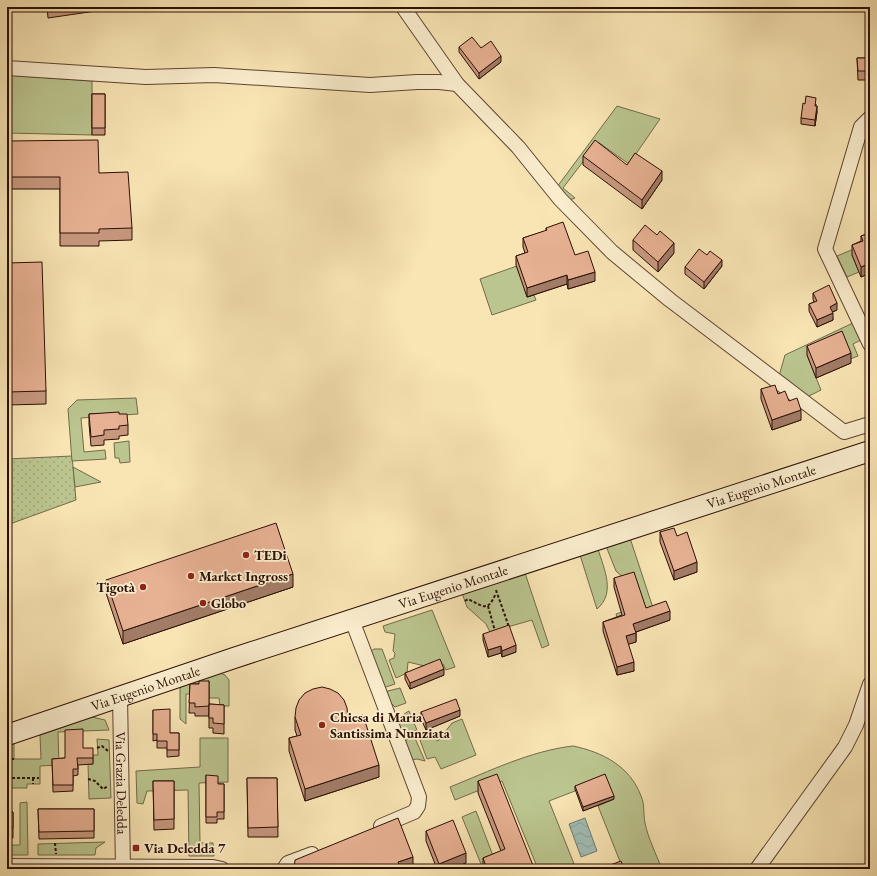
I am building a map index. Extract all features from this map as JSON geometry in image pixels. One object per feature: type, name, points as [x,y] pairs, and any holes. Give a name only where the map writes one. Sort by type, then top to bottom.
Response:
[{"type":"main road","name":"Via Eugenio Montale","points":[[37,724],[870,451]]},
{"type":"main road","points":[[7,728],[37,724]]},
{"type":"main road","points":[[7,735],[37,724]]},
{"type":"street","points":[[403,7],[457,84],[518,147],[560,199],[612,252],[670,300],[844,432],[870,424]]},
{"type":"street","points":[[7,68],[146,77],[214,75],[370,85],[417,82],[457,84]]},
{"type":"street","points":[[870,118],[861,127],[825,249],[870,344]]},
{"type":"street","points":[[352,620],[419,797],[418,806],[414,812],[365,832]]},
{"type":"street","points":[[757,869],[845,747],[856,725],[870,684]]},
{"type":"street","name":"Via Grazia Deledda","points":[[120,696],[123,868]]},
{"type":"street","points":[[286,866],[323,849]]},
{"type":"street","points":[[7,866],[123,868],[213,867],[222,869]]},
{"type":"path","points":[[495,587],[509,627]]},
{"type":"path","points":[[465,601],[468,599],[482,606],[488,606],[492,603],[497,592]]},
{"type":"path","points":[[488,606],[495,631]]},
{"type":"path","points":[[98,748],[102,746],[106,748],[110,754]]},
{"type":"path","points":[[7,760],[14,759]]},
{"type":"path","points":[[7,778],[40,778]]},
{"type":"path","points":[[33,778],[33,784]]},
{"type":"path","points":[[88,779],[95,781],[103,789],[107,788],[110,781]]},
{"type":"path","points":[[55,843],[56,855]]},
{"type":"green space","points":[[7,75],[92,81],[92,135],[7,133]]},
{"type":"green space","points":[[617,106],[660,119],[629,164],[598,142],[563,188],[575,198],[570,200],[557,187]]},
{"type":"green space","points":[[861,246],[852,255],[859,272],[847,277],[837,256]]},
{"type":"green space","points":[[517,266],[528,297],[534,295],[536,300],[492,315],[480,279]]},
{"type":"green space","points":[[853,323],[861,340],[853,344],[858,356],[850,359],[807,355],[821,390],[807,397],[779,376],[785,355]]},
{"type":"green space","points":[[136,398],[138,414],[81,418],[84,452],[105,450],[106,459],[72,461],[68,409],[77,400]]},
{"type":"green space","points":[[129,441],[130,462],[120,463],[119,458],[115,458],[114,443]]},
{"type":"green space","points":[[72,456],[76,500],[7,525],[7,459]]},
{"type":"green space","points":[[73,467],[101,482],[75,487]]},
{"type":"green space","points":[[630,538],[655,614],[620,625],[616,614],[642,605],[626,580],[616,571],[606,546]]},
{"type":"green space","points":[[598,549],[607,580],[607,588],[603,603],[597,609],[580,555]]},
{"type":"green space","points":[[525,573],[549,645],[542,648],[532,620],[490,632],[486,624],[467,607],[462,593]]},
{"type":"green space","points":[[432,610],[455,667],[446,670],[443,664],[433,668],[408,662],[407,673],[396,678],[389,660],[394,658],[395,653],[393,651],[395,634],[385,632],[383,626]]},
{"type":"green space","points":[[374,649],[382,649],[395,684],[383,688],[370,652]]},
{"type":"green space","points":[[220,673],[225,675],[229,680],[229,706],[220,706],[219,698],[209,698],[208,690],[199,694],[186,694],[186,724],[180,719],[180,686]]},
{"type":"green space","points":[[400,688],[406,703],[395,707],[388,700],[384,692]]},
{"type":"green space","points":[[409,711],[417,730],[401,735],[398,724],[400,718]]},
{"type":"green space","points":[[92,717],[105,720],[109,730],[58,732],[59,765],[40,766],[40,784],[27,784],[27,788],[7,788],[7,746],[14,744],[14,759],[41,759],[40,735]]},
{"type":"green space","points":[[462,719],[476,755],[441,769],[435,757],[427,759],[420,740],[430,736],[438,741],[452,723]]},
{"type":"green space","points":[[414,736],[425,761],[417,759],[410,760],[403,742]]},
{"type":"green space","points":[[200,738],[228,738],[228,782],[199,783],[200,843],[213,843],[214,856],[189,856],[188,790],[147,791],[143,804],[137,803],[136,771],[200,767]]},
{"type":"green space","points":[[97,739],[109,740],[111,798],[89,799],[88,764],[93,764],[93,755],[98,755]]},
{"type":"green space","points":[[573,746],[594,752],[614,762],[630,776],[642,799],[646,829],[662,869],[623,869],[598,806],[614,799],[575,790],[549,801],[576,869],[538,869],[502,781],[455,800],[450,787],[495,768],[541,752]]},
{"type":"green space","points":[[27,802],[28,855],[7,855],[7,845],[20,845],[20,803]]},
{"type":"green space","points":[[476,811],[498,869],[483,869],[462,817]]},
{"type":"green space","points":[[105,842],[96,848],[95,855],[38,855],[38,844]]},
{"type":"water","points":[[585,818],[597,851],[581,857],[569,824]]},
{"type":"building","points":[[472,37],[481,48],[491,41],[501,56],[479,73],[459,47]]},
{"type":"building","points":[[857,58],[870,58],[870,71],[858,71]]},
{"type":"building","points":[[92,94],[105,94],[105,128],[92,128]]},
{"type":"building","points":[[806,96],[816,98],[815,106],[817,106],[815,120],[801,118],[803,103],[805,104]]},
{"type":"building","points":[[98,140],[99,173],[128,172],[132,228],[99,229],[99,233],[60,233],[60,177],[7,177],[7,141]]},
{"type":"building","points":[[595,140],[627,165],[635,153],[662,171],[642,200],[583,156]]},
{"type":"building","points":[[563,222],[575,255],[588,251],[595,272],[568,280],[567,275],[527,288],[516,256],[528,252],[523,238],[547,230],[546,228]]},
{"type":"building","points":[[645,225],[657,235],[660,231],[674,243],[658,262],[633,240]]},
{"type":"building","points":[[870,233],[870,263],[861,267],[852,245],[863,241],[861,236]]},
{"type":"building","points":[[699,249],[707,255],[710,251],[722,260],[704,282],[685,267]]},
{"type":"building","points":[[42,262],[46,391],[7,392],[7,263]]},
{"type":"building","points":[[870,283],[870,294],[866,285]]},
{"type":"building","points":[[829,285],[837,303],[830,307],[833,313],[817,320],[809,304],[817,301],[813,293]]},
{"type":"building","points":[[842,331],[851,353],[816,368],[807,346]]},
{"type":"building","points":[[775,385],[778,394],[785,391],[789,401],[797,398],[801,410],[772,420],[761,389]]},
{"type":"building","points":[[119,412],[119,414],[127,414],[128,425],[119,426],[119,429],[104,430],[104,435],[91,437],[89,414]]},
{"type":"building","points":[[276,523],[293,574],[123,631],[106,580]]},
{"type":"building","points":[[674,528],[677,536],[687,532],[697,562],[674,571],[660,532]]},
{"type":"building","points":[[634,572],[646,608],[666,601],[670,611],[633,624],[636,633],[626,636],[634,662],[617,667],[603,622],[625,615],[614,578]]},
{"type":"building","points":[[509,625],[516,645],[502,651],[501,646],[488,650],[483,634]]},
{"type":"building","points":[[440,659],[444,669],[410,683],[405,673]]},
{"type":"building","points":[[199,681],[209,681],[209,706],[195,707],[195,703],[189,703],[190,684],[199,684]]},
{"type":"building","points":[[322,687],[338,693],[344,700],[347,708],[348,719],[363,715],[379,765],[305,789],[289,738],[301,735],[295,717],[299,700],[305,693]]},
{"type":"building","points":[[456,699],[460,710],[426,723],[421,712]]},
{"type":"building","points":[[209,704],[224,705],[224,724],[213,723],[213,718],[209,718]]},
{"type":"building","points":[[170,709],[170,733],[179,733],[179,750],[167,750],[167,741],[157,741],[157,734],[153,734],[153,710]]},
{"type":"building","points":[[83,729],[83,748],[93,748],[93,758],[77,758],[78,769],[73,769],[73,785],[53,785],[52,759],[65,758],[65,730]]},
{"type":"building","points":[[497,774],[534,868],[541,865],[543,869],[487,869],[483,858],[505,849],[478,781]]},
{"type":"building","points":[[605,774],[614,796],[583,807],[575,786]]},
{"type":"building","points":[[206,775],[218,776],[218,784],[224,784],[224,812],[217,812],[217,817],[206,817]]},
{"type":"building","points":[[247,778],[277,778],[278,827],[248,828]]},
{"type":"building","points":[[153,781],[174,781],[174,819],[154,820]]},
{"type":"building","points":[[7,799],[10,799],[10,811],[13,812],[13,828],[7,829]]},
{"type":"building","points":[[38,809],[94,809],[94,831],[39,832]]},
{"type":"building","points":[[398,818],[413,857],[398,862],[401,869],[294,869],[295,860]]},
{"type":"building","points":[[453,820],[466,853],[439,864],[426,831]]},
{"type":"building","points":[[621,861],[624,869],[600,869]]},
{"type":"place","name":"TEDi","points":[[246,555]]},
{"type":"place","name":"Market Ingross","points":[[191,576]]},
{"type":"place","name":"Tigotà","points":[[143,587]]},
{"type":"place","name":"Globo","points":[[203,603]]},
{"type":"place","name":"Chiesa di Maria Santissima Nunziata","points":[[322,725]]},
{"type":"place","name":"Via Deledda 7","points":[[136,848]]}]
